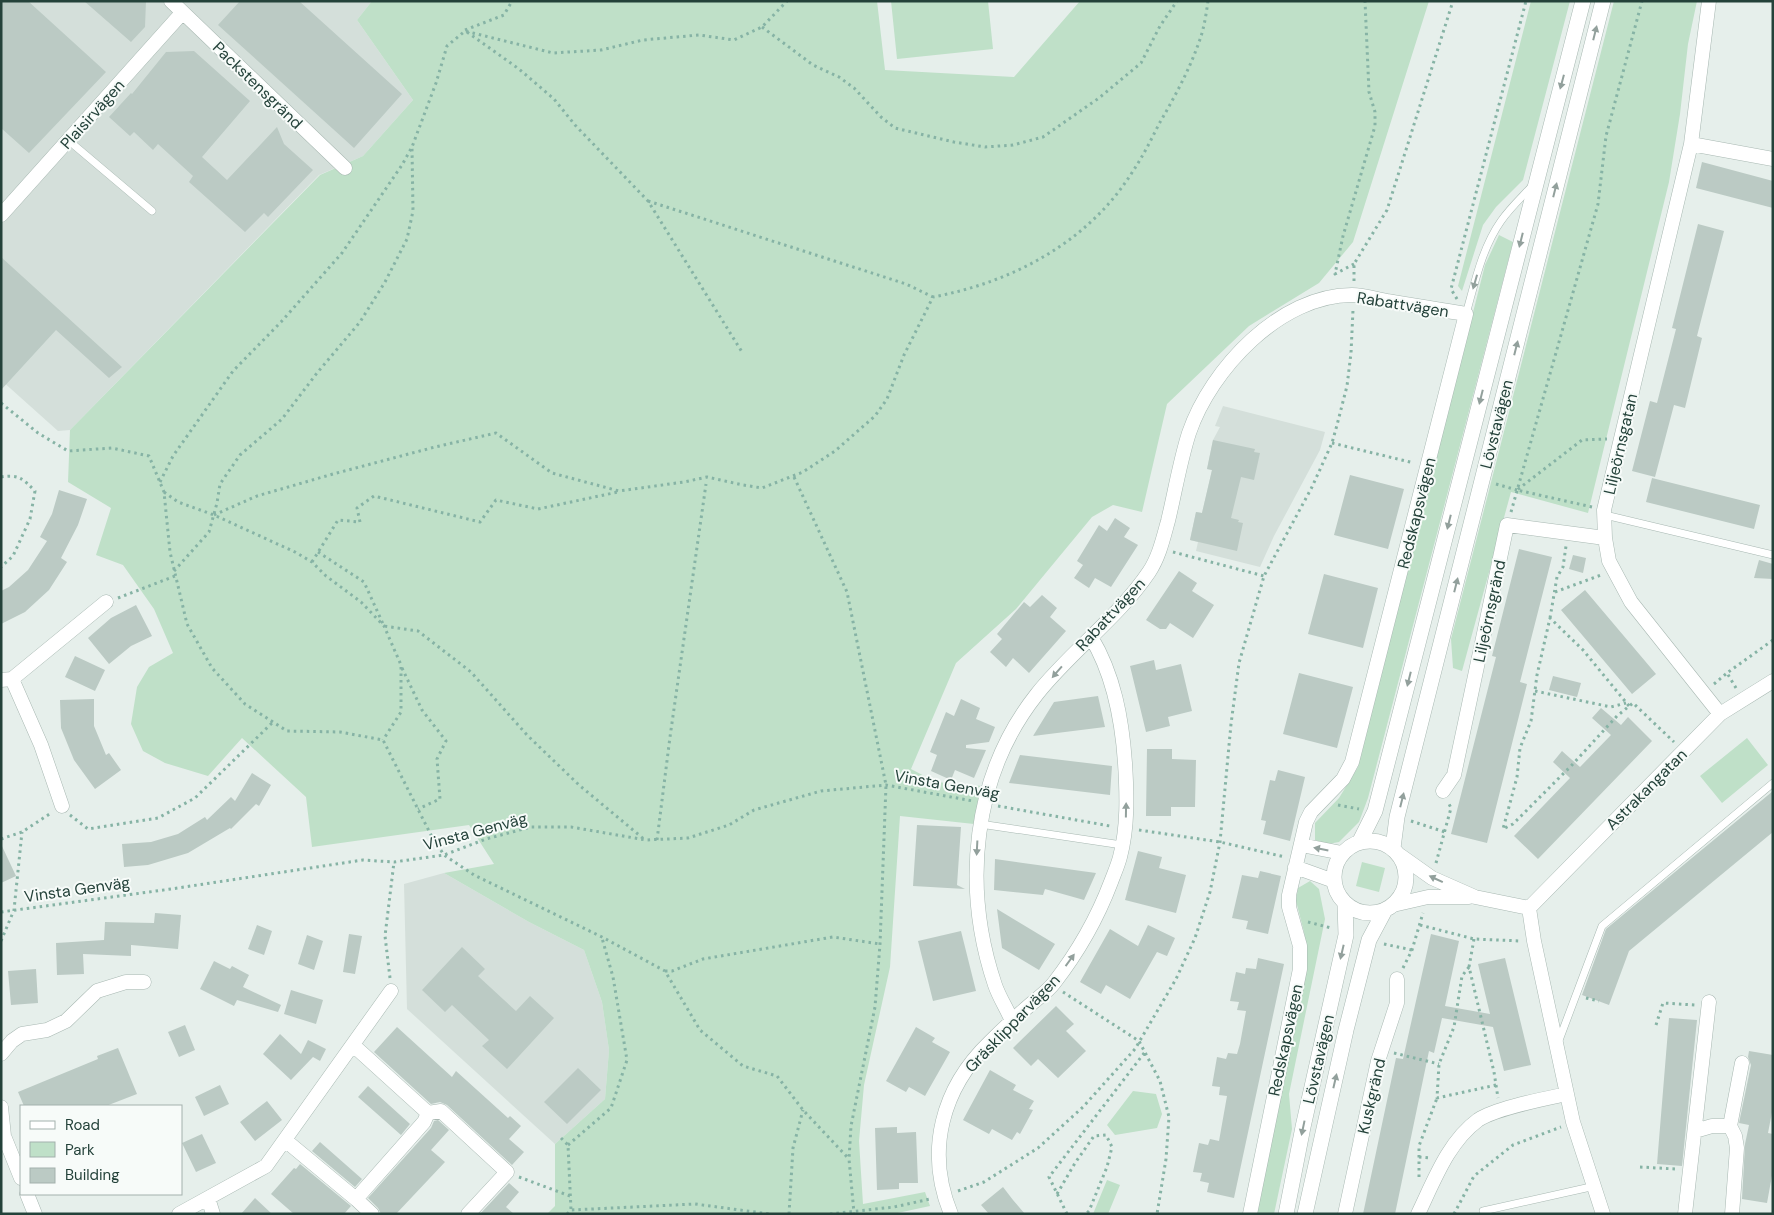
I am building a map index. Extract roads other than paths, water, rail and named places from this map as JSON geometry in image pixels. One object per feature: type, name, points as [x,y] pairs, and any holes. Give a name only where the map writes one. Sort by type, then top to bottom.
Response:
[{"type":"street","name":"Packstensgränd","points":[[172,1],[182,13],[345,168]]},
{"type":"street","name":"Lövstavägen","points":[[1360,842],[1375,811],[1583,1]]},
{"type":"street","name":"Lövstavägen","points":[[1306,1214],[1344,1040],[1369,940],[1389,908],[1405,889],[1407,880],[1406,868],[1397,852],[1398,817],[1603,1]]},
{"type":"street","name":"Liljeörnsgatan","points":[[1709,1],[1691,144],[1620,439],[1605,512],[1605,538],[1609,561],[1631,602],[1720,714]]},
{"type":"street","name":"Plaisirvägen","points":[[1,216],[182,13]]},
{"type":"street","points":[[1691,144],[1773,159]]},
{"type":"street","name":"Rabattvägen","points":[[1012,1020],[996,987],[987,956],[980,918],[975,878],[978,837],[984,804],[995,770],[1012,730],[1036,695],[1068,658],[1123,605],[1150,572],[1161,549],[1189,433],[1205,399],[1228,366],[1251,339],[1276,320],[1301,307],[1334,297],[1354,295],[1466,314]]},
{"type":"street","name":"Redskapsvägen","points":[[1250,1214],[1300,969],[1300,946],[1289,907],[1289,895],[1296,863],[1306,822],[1311,812],[1343,779],[1352,762],[1466,314]]},
{"type":"street","name":"Liljeörnsgränd","points":[[1443,791],[1454,775],[1507,525],[1605,538]]},
{"type":"street","points":[[62,806],[41,745],[6,680],[106,602]]},
{"type":"street","name":"Gräsklipparvägen","points":[[952,1214],[944,1196],[940,1154],[940,1128],[946,1105],[968,1064],[1012,1020],[1052,985],[1082,943],[1103,901],[1120,858],[1125,828],[1126,778],[1124,740],[1110,677],[1099,650],[1091,637]]},
{"type":"street","name":"Astrakangatan","points":[[1529,908],[1720,714],[1773,681]]},
{"type":"street","points":[[1296,863],[1334,881],[1334,871],[1342,853],[1350,846],[1372,840],[1382,842],[1432,878],[1475,897]]},
{"type":"street","points":[[1301,845],[1342,853]]},
{"type":"street","name":"Lövstavägen","points":[[1286,1214],[1303,1127],[1346,935],[1345,904],[1336,890],[1334,881]]},
{"type":"street","points":[[1345,904],[1357,911],[1371,913],[1428,897],[1475,897],[1529,908],[1534,941],[1573,1122],[1604,1214]]},
{"type":"street","name":"Kuskgränd","points":[[1345,1214],[1382,1050],[1397,1003],[1397,979]]},
{"type":"street","points":[[1,1054],[12,1041],[22,1034],[47,1030],[66,1021],[97,991],[126,982],[144,982]]},
{"type":"street","points":[[179,1214],[266,1166],[391,991]]},
{"type":"street","points":[[1685,1214],[1709,1002]]},
{"type":"street","points":[[353,1045],[428,1113]]},
{"type":"street","points":[[1732,1214],[1737,1148],[1735,1136],[1730,1126],[1742,1063]]},
{"type":"street","points":[[1418,1214],[1444,1160],[1461,1136],[1479,1120],[1500,1111],[1567,1094]]},
{"type":"street","points":[[1,1107],[4,1136],[20,1176]]},
{"type":"street","points":[[428,1113],[441,1110],[507,1172],[468,1214]]},
{"type":"street","points":[[356,1199],[424,1122],[428,1113]]},
{"type":"street","points":[[1695,1131],[1712,1126],[1730,1126]]},
{"type":"street","points":[[285,1140],[372,1214]]},
{"type":"street","points":[[27,1195],[35,1214]]},
{"type":"street","points":[[208,1198],[213,1214]]},
{"type":"lane","points":[[68,140],[152,211]]},
{"type":"lane","name":"Redskapsvägen","points":[[1466,314],[1481,260],[1492,236],[1502,219],[1536,182]]},
{"type":"lane","points":[[1605,512],[1773,555]]},
{"type":"lane","points":[[1557,1047],[1602,926],[1773,783]]},
{"type":"lane","points":[[980,824],[1122,845]]},
{"type":"lane","points":[[1483,1211],[1595,1186]]}]
